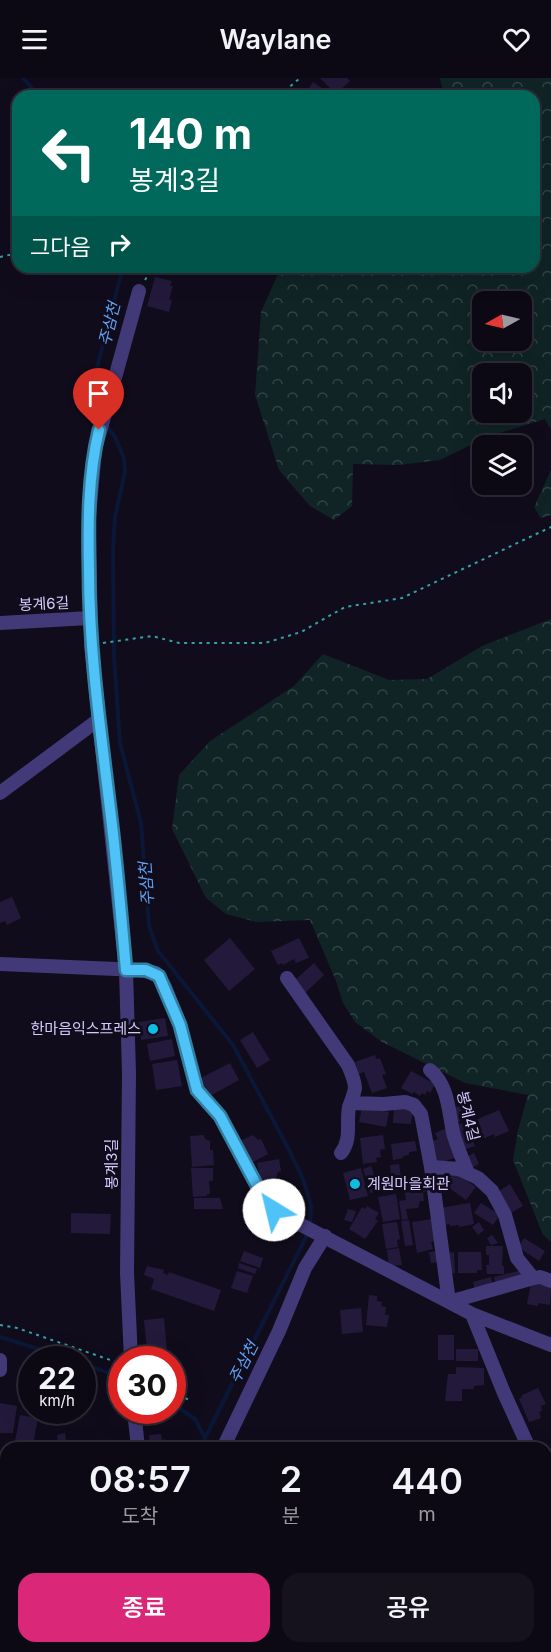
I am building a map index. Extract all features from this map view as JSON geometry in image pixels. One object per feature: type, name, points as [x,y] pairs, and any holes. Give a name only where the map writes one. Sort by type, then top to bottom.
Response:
[{"type":"street","name":"봉계6길","points":[[126,970],[89,618],[89,507],[92,465],[99,430],[139,291]]},
{"type":"street","name":"봉계6길","points":[[0,623],[89,618]]},
{"type":"street","points":[[0,793],[98,720]]},
{"type":"street","points":[[0,964],[146,970],[159,976],[180,1025],[197,1090],[220,1116],[263,1197],[274,1210],[472,1314],[551,1344]]},
{"type":"street","name":"봉계3길","points":[[126,970],[129,1095],[127,1273],[130,1346]]},
{"type":"street","points":[[286,978],[348,1065],[355,1085],[348,1138],[341,1153]]},
{"type":"street","name":"봉계4길","points":[[430,1070],[437,1076],[445,1090],[454,1136],[468,1173]]},
{"type":"street","points":[[351,1103],[405,1102],[414,1105],[421,1114],[431,1167],[450,1302]]},
{"type":"street","points":[[431,1167],[459,1169],[486,1185],[507,1220],[517,1258],[533,1278]]},
{"type":"street","points":[[226,1442],[322,1235]]},
{"type":"street","points":[[450,1302],[533,1278],[540,1277],[551,1281]]},
{"type":"street","points":[[472,1314],[526,1442]]},
{"type":"street","points":[[0,1360],[0,1370]]},
{"type":"street","points":[[135,1424],[137,1442]]},
{"type":"path","points":[[286,90],[300,78]]},
{"type":"path","points":[[105,643],[152,636],[179,643],[265,643],[301,632],[345,607],[402,598],[551,526]]},
{"type":"path","points":[[0,1324],[108,1360]]},
{"type":"green space","points":[[440,78],[551,78],[551,430],[545,419],[493,435],[472,435],[472,444],[440,460],[398,465],[353,464],[352,506],[334,520],[310,506],[279,470],[255,395],[261,312],[278,273],[540,273],[540,90],[443,90]]},
{"type":"green space","points":[[551,470],[551,515],[541,518],[534,507]]},
{"type":"green space","points":[[551,619],[551,1242],[543,1235],[513,1160],[518,1130],[528,1095],[465,1083],[382,1042],[355,1022],[343,1003],[310,920],[257,922],[226,914],[206,898],[172,829],[179,775],[210,741],[294,686],[323,654],[389,680],[427,679],[482,646]]},
{"type":"building","points":[[320,78],[347,78],[350,81],[340,90],[332,90]]},
{"type":"building","points":[[313,82],[324,90],[308,90]]},
{"type":"building","points":[[155,277],[172,281],[170,286],[173,286],[169,299],[172,300],[169,312],[147,306]]},
{"type":"building","points":[[12,897],[21,918],[7,925],[5,921],[0,923],[0,902]]},
{"type":"building","points":[[230,938],[255,969],[229,991],[204,960]]},
{"type":"building","points":[[299,938],[309,958],[296,963],[294,959],[278,965],[271,951]]},
{"type":"building","points":[[314,963],[324,975],[305,993],[294,981]]},
{"type":"building","points":[[165,1018],[168,1036],[141,1040],[139,1022]]},
{"type":"building","points":[[253,1032],[270,1060],[257,1068],[240,1040]]},
{"type":"building","points":[[172,1039],[175,1056],[150,1061],[147,1044]]},
{"type":"building","points":[[375,1055],[376,1059],[380,1058],[386,1074],[382,1075],[387,1088],[372,1093],[364,1072],[359,1074],[355,1062]]},
{"type":"building","points":[[177,1060],[182,1086],[156,1090],[152,1064]]},
{"type":"building","points":[[230,1063],[239,1080],[208,1097],[199,1079]]},
{"type":"building","points":[[411,1071],[435,1084],[430,1093],[427,1091],[425,1095],[422,1093],[420,1096],[401,1088]]},
{"type":"building","points":[[473,1105],[475,1119],[455,1122],[453,1107]]},
{"type":"building","points":[[362,1107],[389,1112],[386,1127],[359,1122]]},
{"type":"building","points":[[394,1108],[413,1110],[411,1124],[393,1123]]},
{"type":"building","points":[[499,1110],[509,1131],[482,1139],[480,1134],[477,1135],[471,1122]]},
{"type":"building","points":[[466,1122],[475,1146],[463,1150],[454,1126]]},
{"type":"building","points":[[447,1128],[458,1157],[436,1164],[430,1148],[434,1146],[432,1141],[438,1139],[435,1133]]},
{"type":"building","points":[[204,1135],[205,1139],[210,1141],[210,1150],[213,1150],[214,1165],[192,1167],[190,1136]]},
{"type":"building","points":[[253,1135],[258,1140],[261,1139],[268,1154],[251,1163],[240,1141]]},
{"type":"building","points":[[383,1135],[385,1149],[380,1150],[381,1157],[376,1158],[377,1162],[363,1164],[360,1138]]},
{"type":"building","points":[[415,1141],[417,1151],[409,1152],[409,1155],[403,1158],[393,1160],[391,1144]]},
{"type":"building","points":[[474,1153],[479,1164],[471,1168],[466,1157]]},
{"type":"building","points":[[279,1159],[281,1171],[278,1172],[276,1179],[272,1180],[273,1185],[262,1187],[257,1163]]},
{"type":"building","points":[[399,1164],[401,1176],[391,1177],[390,1165]]},
{"type":"building","points":[[371,1166],[375,1178],[367,1181],[363,1169]]},
{"type":"building","points":[[191,1168],[213,1168],[213,1181],[209,1181],[210,1194],[207,1196],[193,1197]]},
{"type":"building","name":"계원마을회관","points":[[361,1168],[368,1196],[350,1200],[343,1173]]},
{"type":"building","points":[[454,1172],[476,1187],[466,1200],[445,1185]]},
{"type":"building","points":[[424,1177],[426,1191],[423,1192],[424,1201],[420,1201],[418,1208],[406,1209],[408,1219],[402,1220],[399,1201],[406,1200],[403,1180]]},
{"type":"building","points":[[388,1181],[389,1189],[370,1193],[368,1184]]},
{"type":"building","points":[[284,1183],[291,1206],[285,1209],[275,1201],[267,1188]]},
{"type":"building","points":[[510,1184],[523,1206],[509,1214],[499,1191]]},
{"type":"building","points":[[396,1194],[400,1219],[383,1222],[378,1197]]},
{"type":"building","points":[[194,1198],[220,1198],[223,1209],[194,1209]]},
{"type":"building","points":[[470,1203],[474,1224],[459,1227],[459,1225],[445,1225],[440,1208]]},
{"type":"building","points":[[481,1203],[500,1215],[493,1225],[474,1213]]},
{"type":"building","points":[[367,1206],[379,1213],[375,1219],[378,1221],[365,1239],[349,1229],[362,1207],[365,1209]]},
{"type":"building","points":[[348,1209],[356,1211],[352,1222],[344,1220]]},
{"type":"building","points":[[71,1213],[111,1214],[110,1234],[71,1233]]},
{"type":"building","points":[[432,1219],[435,1241],[431,1242],[433,1249],[417,1253],[412,1222]]},
{"type":"building","points":[[409,1220],[413,1245],[405,1246],[401,1221]]},
{"type":"building","points":[[397,1222],[400,1239],[397,1240],[398,1247],[386,1249],[382,1224]]},
{"type":"building","points":[[479,1222],[484,1230],[478,1235],[472,1227]]},
{"type":"building","points":[[492,1235],[498,1243],[491,1245],[487,1238]]},
{"type":"building","points":[[524,1238],[545,1251],[539,1261],[518,1247]]},
{"type":"building","points":[[486,1246],[503,1246],[504,1274],[487,1274],[486,1265],[489,1265],[489,1255],[486,1255]]},
{"type":"building","points":[[399,1248],[402,1265],[389,1266],[387,1250]]},
{"type":"building","points":[[244,1251],[263,1258],[260,1268],[240,1261]]},
{"type":"building","points":[[438,1251],[440,1262],[431,1263],[429,1252]]},
{"type":"building","points":[[454,1252],[455,1273],[449,1274],[447,1253]]},
{"type":"building","points":[[458,1252],[481,1252],[482,1270],[477,1270],[477,1273],[458,1273]]},
{"type":"building","points":[[239,1263],[257,1269],[255,1274],[238,1268]]},
{"type":"building","points":[[147,1266],[164,1270],[163,1273],[168,1275],[169,1272],[221,1290],[214,1311],[151,1289],[154,1279],[144,1275]]},
{"type":"building","points":[[522,1270],[524,1278],[496,1285],[494,1277]]},
{"type":"building","points":[[237,1271],[253,1276],[247,1293],[231,1288]]},
{"type":"building","points":[[491,1277],[493,1286],[475,1291],[473,1282]]},
{"type":"building","points":[[531,1283],[551,1287],[550,1305],[527,1304]]},
{"type":"building","points":[[369,1295],[377,1296],[377,1301],[382,1302],[381,1306],[386,1307],[385,1315],[389,1315],[387,1327],[366,1325]]},
{"type":"building","points":[[361,1308],[363,1332],[342,1334],[340,1310]]},
{"type":"building","points":[[164,1318],[166,1346],[147,1346],[144,1320]]},
{"type":"building","points":[[438,1335],[454,1335],[454,1360],[438,1360]]},
{"type":"building","points":[[456,1349],[478,1349],[478,1361],[456,1361]]},
{"type":"building","points":[[456,1367],[484,1368],[484,1385],[474,1386],[474,1389],[462,1389],[462,1401],[445,1401],[448,1374],[456,1374]]},
{"type":"building","points":[[538,1388],[546,1404],[541,1406],[542,1411],[539,1412],[541,1418],[529,1422],[519,1399],[522,1395]]},
{"type":"building","points":[[0,1403],[17,1406],[13,1433],[0,1433]]},
{"type":"building","points":[[18,1424],[37,1424],[34,1442],[15,1441]]},
{"type":"building","points":[[65,1433],[66,1442],[58,1442],[57,1435]]},
{"type":"building","points":[[161,1434],[162,1440],[165,1439],[165,1442],[150,1442],[149,1435]]},
{"type":"waterway","name":"주삼천","points":[[23,78],[34,90]]},
{"type":"waterway","name":"주삼천","points":[[100,418],[91,406],[91,391],[121,273]]},
{"type":"waterway","name":"주삼천","points":[[106,426],[114,435],[124,458],[125,472],[115,517],[113,550],[114,657],[120,743],[141,823],[149,926],[158,951],[233,1045],[287,1146],[303,1179],[311,1205],[310,1227],[305,1239],[205,1442]]},
{"type":"waterway","points":[[0,1337],[29,1346]]},
{"type":"waterway","points":[[96,1368],[108,1373]]},
{"type":"waterway","points":[[186,1413],[195,1419],[205,1438]]},
{"type":"place","name":"한마음익스프레스","points":[[153,1029]]},
{"type":"place","name":"계원마을회관","points":[[355,1184]]},
{"type":"route","points":[[99,430],[91,478],[89,618],[126,970],[146,970],[159,976],[180,1025],[197,1090],[220,1116],[263,1197],[274,1210]]}]
